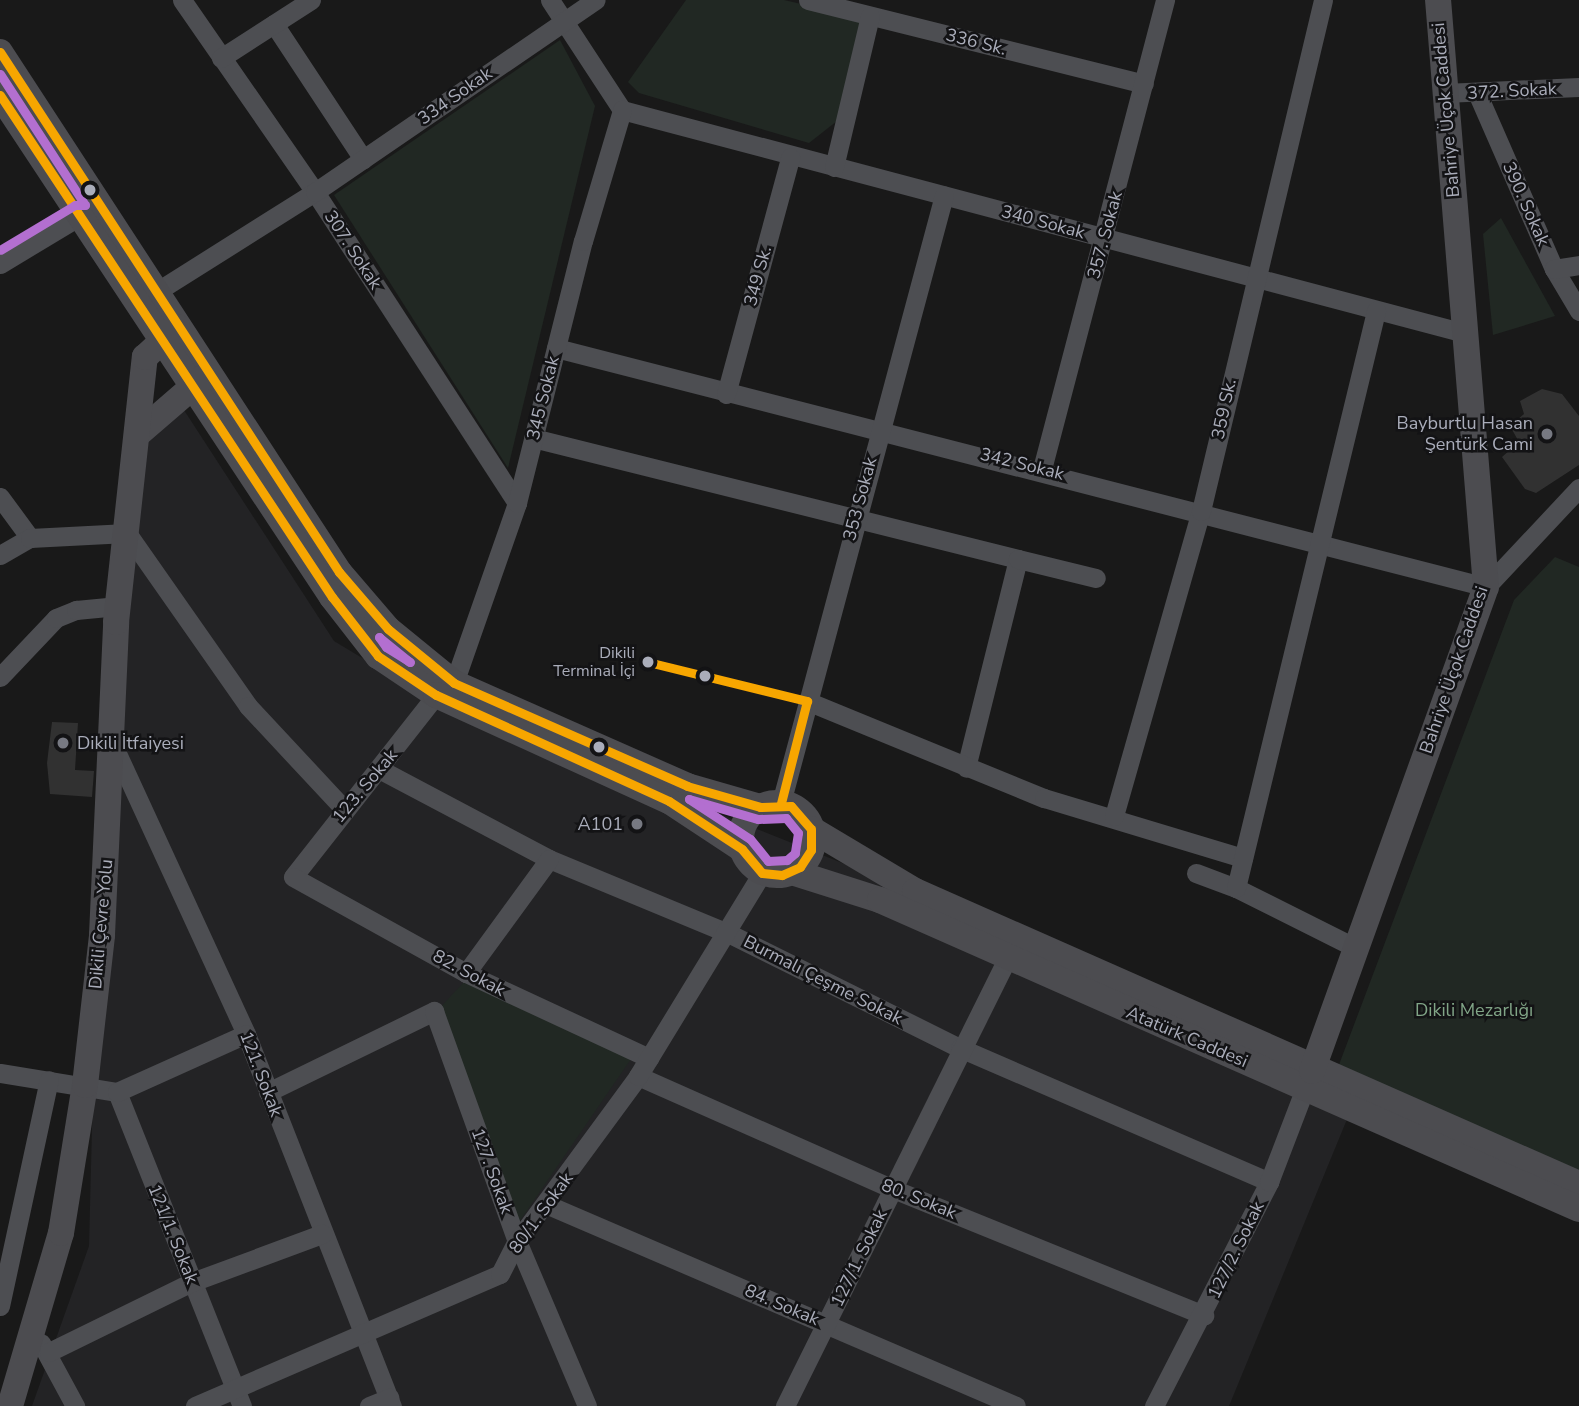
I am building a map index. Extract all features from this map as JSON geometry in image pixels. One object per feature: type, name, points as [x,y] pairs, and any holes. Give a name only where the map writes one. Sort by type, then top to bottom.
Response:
[{"type":"main road","name":"Bahriye Üçok Caddesi","points":[[1309,1079],[1486,587],[1438,0]]},
{"type":"main road","name":"Atatürk Caddesi","points":[[0,52],[156,292],[168,333]]},
{"type":"main road","name":"Atatürk Caddesi","points":[[0,95],[80,216],[168,333],[339,572],[445,689],[669,801],[742,849],[762,873],[792,872],[880,900],[1006,960],[1579,1184]]},
{"type":"main road","name":"Dikili Çevre Yolu","points":[[10,1406],[41,1344],[85,1085],[115,749],[118,606],[145,357],[168,333]]},
{"type":"main road","points":[[138,434],[200,381]]},
{"type":"main road","name":"Atatürk Caddesi","points":[[445,689],[687,786],[800,812],[811,830],[915,891],[1579,1209]]},
{"type":"main road","points":[[742,849],[746,820],[770,805]]},
{"type":"main road","points":[[792,872],[811,850],[811,830]]},
{"type":"street","name":"307. Sokak","points":[[182,0],[315,192],[517,503]]},
{"type":"street","points":[[221,58],[311,0]]},
{"type":"street","points":[[550,0],[622,110]]},
{"type":"street","name":"334 Sokak","points":[[156,292],[315,192],[595,0]]},
{"type":"street","name":"336 Sk.","points":[[808,0],[1144,84]]},
{"type":"street","name":"357. Sokak","points":[[1042,469],[1105,239],[1165,0]]},
{"type":"street","name":"359 Sk.","points":[[1114,816],[1201,511],[1253,277],[1323,0]]},
{"type":"street","points":[[834,167],[870,16]]},
{"type":"street","points":[[274,24],[363,159]]},
{"type":"street","name":"372. Sokak","points":[[1445,93],[1478,95],[1579,87]]},
{"type":"street","name":"390. Sokak","points":[[1478,95],[1554,269],[1579,311]]},
{"type":"street","name":"340 Sokak","points":[[622,110],[790,158],[944,195],[1464,333]]},
{"type":"street","name":"345 Sokak","points":[[445,689],[517,503],[556,348],[622,110]]},
{"type":"street","name":"349 Sk.","points":[[726,394],[790,158]]},
{"type":"street","name":"353 Sokak","points":[[770,805],[807,701],[944,195]]},
{"type":"street","points":[[0,264],[80,216]]},
{"type":"street","points":[[1554,269],[1579,265]]},
{"type":"street","points":[[1236,888],[1376,311]]},
{"type":"street","name":"342 Sokak","points":[[556,348],[726,394],[1042,469],[1486,587]]},
{"type":"street","points":[[534,438],[856,516],[1096,578]]},
{"type":"street","points":[[1486,587],[1579,488]]},
{"type":"street","points":[[0,497],[30,538]]},
{"type":"street","points":[[0,555],[30,538],[127,533],[248,706],[344,809]]},
{"type":"street","points":[[965,768],[1018,559]]},
{"type":"street","points":[[0,677],[56,618],[76,610],[118,606]]},
{"type":"street","name":"123. Sokak","points":[[293,877],[344,809],[381,770],[445,689]]},
{"type":"street","points":[[807,701],[965,768],[1044,798],[1114,816],[1243,858]]},
{"type":"street","name":"121. Sokak","points":[[115,749],[246,1034],[322,1234],[391,1402]]},
{"type":"street","name":"Burmalı Çeşme Sokak","points":[[381,770],[549,859],[729,933],[960,1048],[1269,1182]]},
{"type":"street","points":[[466,972],[549,859]]},
{"type":"street","name":"80/1. Sokak","points":[[195,1406],[238,1397],[364,1334],[500,1274],[517,1241],[548,1205],[638,1076],[729,933],[762,873]]},
{"type":"street","points":[[1196,873],[1236,888],[1356,948]]},
{"type":"street","name":"82. Sokak","points":[[293,877],[466,972],[649,1058]]},
{"type":"street","name":"127/1. Sokak","points":[[785,1406],[960,1048],[1006,960]]},
{"type":"street","name":"127. Sokak","points":[[268,1092],[434,1011],[517,1241],[587,1406]]},
{"type":"street","points":[[0,1073],[117,1092],[246,1034]]},
{"type":"street","name":"80. Sokak","points":[[638,1076],[893,1189],[1204,1315]]},
{"type":"street","name":"127/2. Sokak","points":[[1154,1406],[1204,1315],[1269,1182],[1309,1079]]},
{"type":"street","points":[[0,1306],[49,1080]]},
{"type":"street","name":"121/1. Sokak","points":[[117,1092],[238,1397]]},
{"type":"street","name":"84. Sokak","points":[[548,1205],[1016,1406]]},
{"type":"street","points":[[75,1406],[41,1344],[192,1282],[322,1234]]},
{"type":"street","points":[[369,1406],[391,1402]]},
{"type":"shaded area","points":[[182,407],[334,641],[427,697],[985,920],[1357,1095],[1229,1406],[32,1406],[89,1246],[101,774],[146,443]]},
{"type":"green space","points":[[686,0],[784,0],[861,18],[837,121],[809,143],[639,93],[628,82]]},
{"type":"green space","points":[[560,40],[595,106],[508,468],[334,195]]},
{"type":"green space","points":[[1501,218],[1555,316],[1493,335],[1483,234]]},
{"type":"green space","name":"Dikili Mezarlığı","points":[[1555,557],[1579,567],[1579,1173],[1337,1070],[1514,600]]},
{"type":"green space","points":[[464,982],[631,1059],[517,1225],[435,1013]]},
{"type":"building","name":"Bayburtlu Hasan Şentürk Cami","points":[[1542,389],[1562,394],[1579,416],[1579,465],[1536,493],[1525,489],[1502,457],[1519,442],[1510,426],[1524,414],[1520,401]]},
{"type":"building","name":"Dikili İtfaiyesi","points":[[52,722],[78,723],[75,770],[94,771],[92,797],[50,794],[47,763]]},
{"type":"transit line","points":[[0,52],[339,572],[388,629],[454,683],[687,786],[760,807],[791,806],[811,829],[811,850],[800,867],[782,875],[762,873],[742,849],[669,801],[436,695],[378,656],[332,597],[0,95]]},
{"type":"transit line","points":[[0,74],[85,205],[75,205],[0,250]]},
{"type":"transit line","points":[[379,637],[380,638],[410,662],[386,647],[379,637]]},
{"type":"transit line","points":[[648,662],[807,701],[781,803]]},
{"type":"transit line","points":[[689,799],[758,819],[786,818],[798,833],[795,853],[787,860],[768,861],[750,839],[689,799]]},
{"type":"place","name":"Bayburtlu Hasan Şentürk Cami","points":[[1547,434]]},
{"type":"place","name":"Dikili Terminal İçi","points":[[648,662]]},
{"type":"place","name":"Dikili İtfaiyesi","points":[[63,743]]},
{"type":"place","name":"A101","points":[[637,824]]}]
